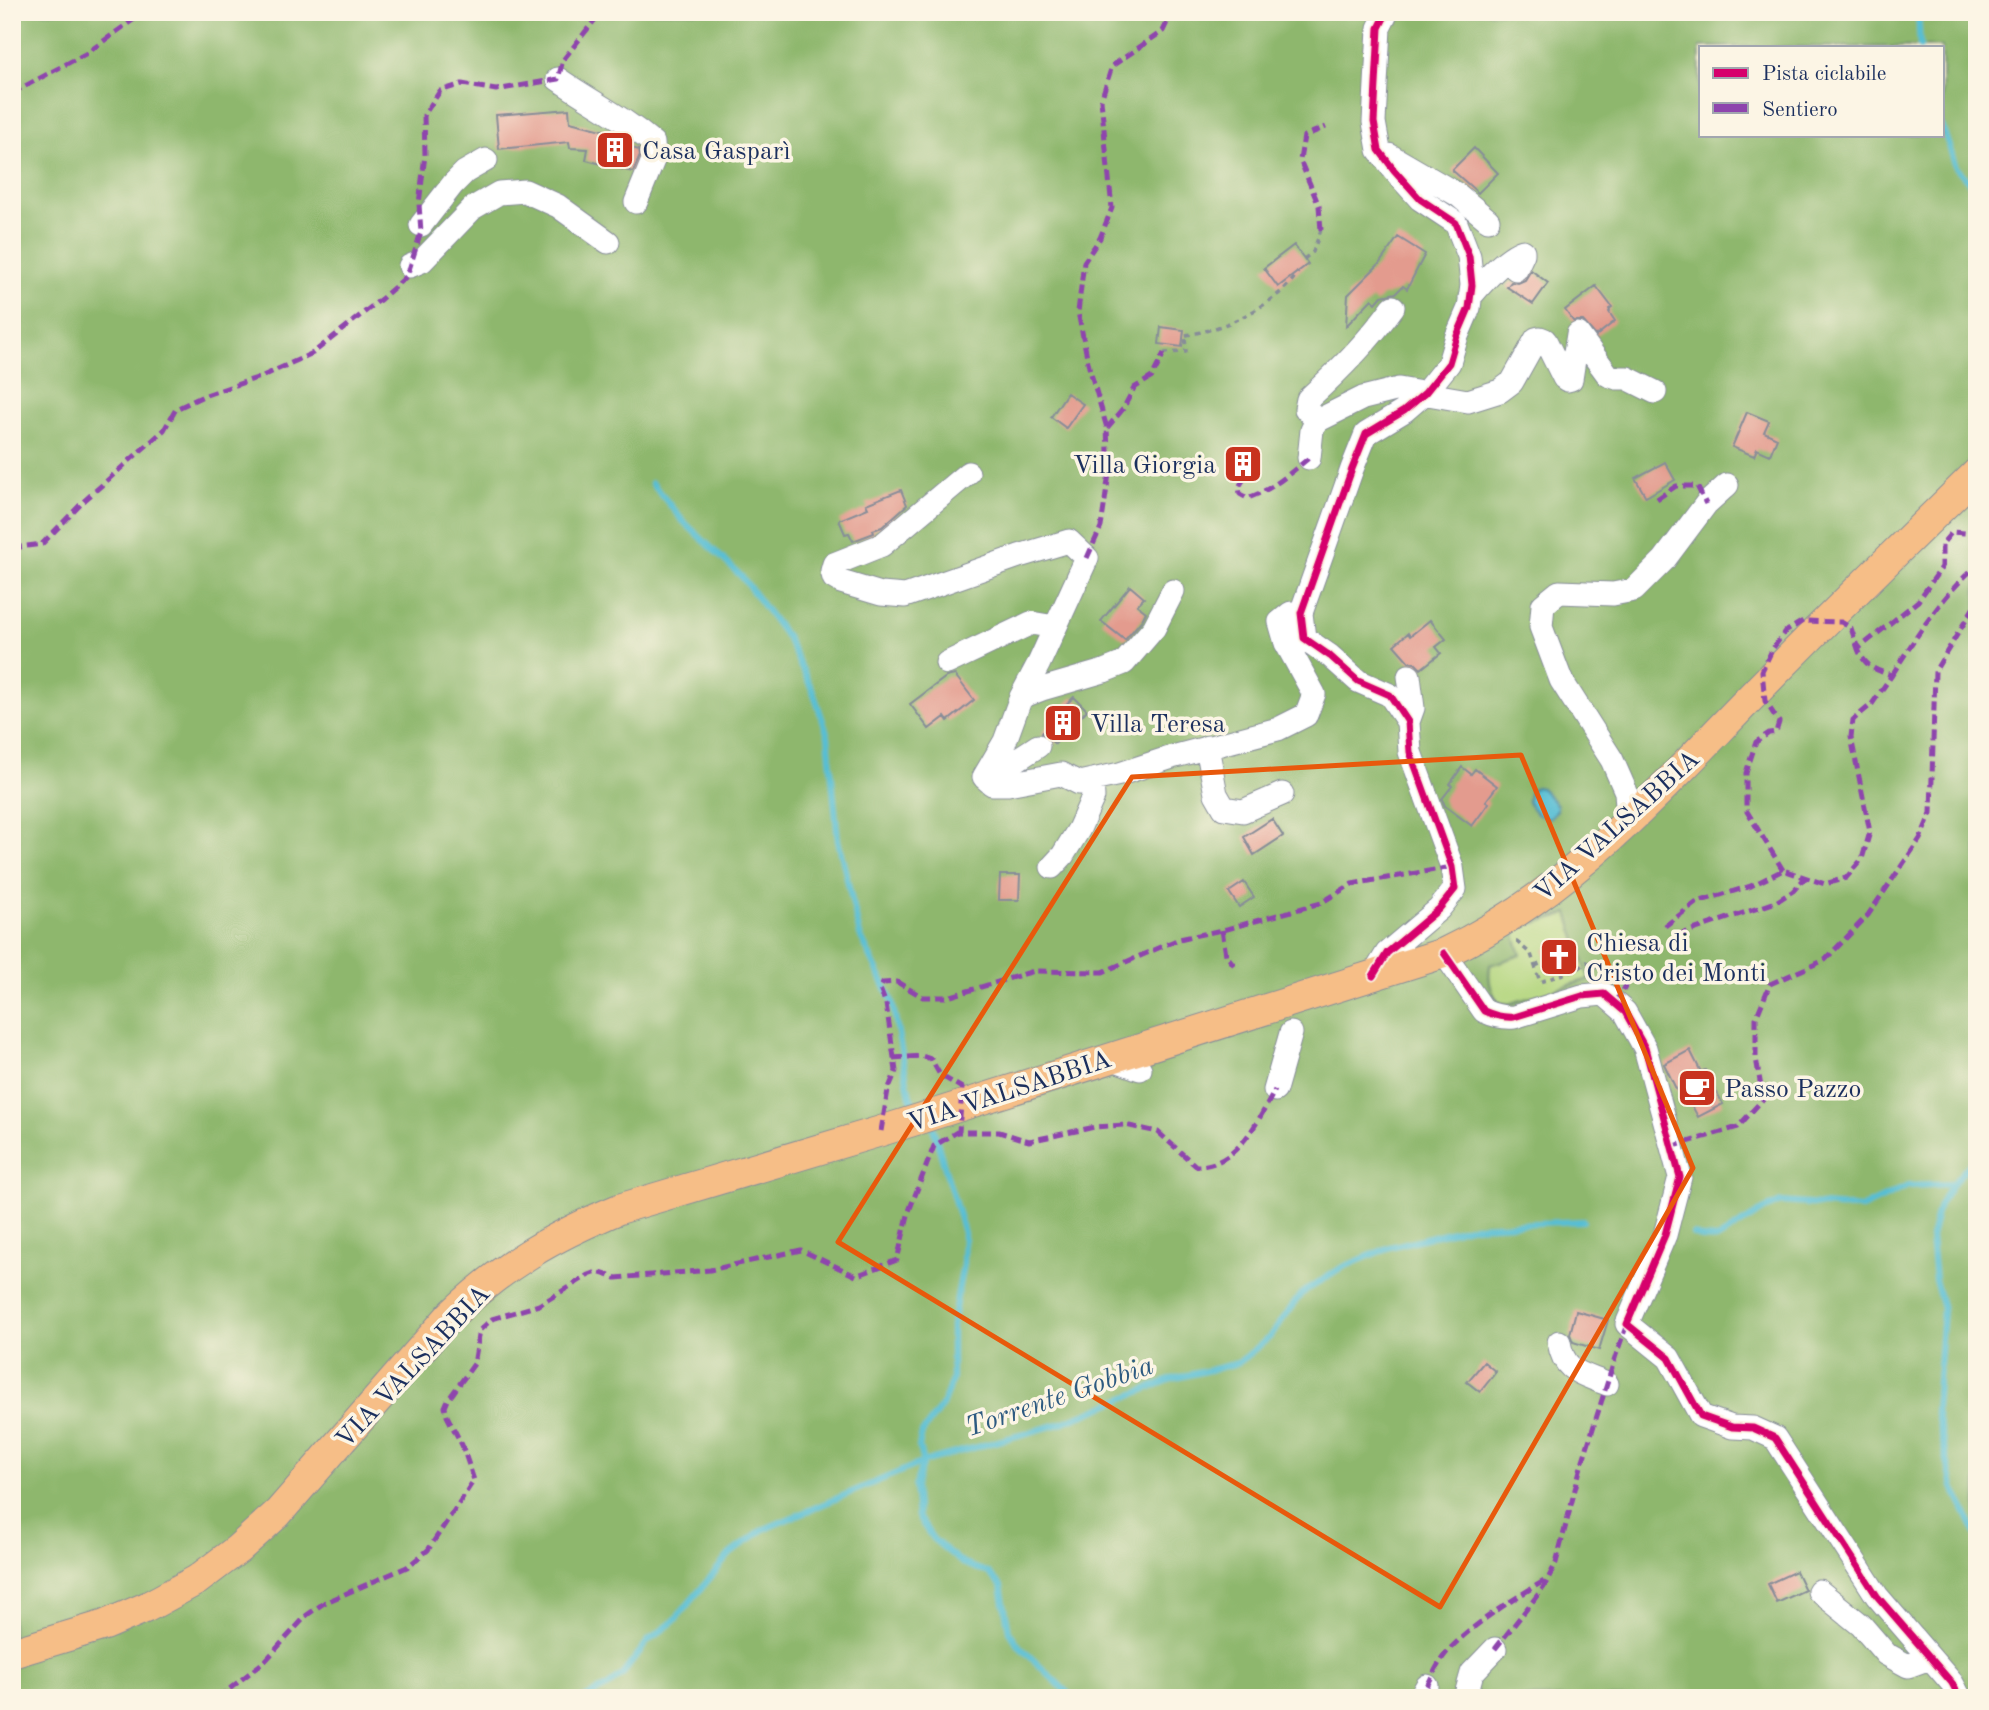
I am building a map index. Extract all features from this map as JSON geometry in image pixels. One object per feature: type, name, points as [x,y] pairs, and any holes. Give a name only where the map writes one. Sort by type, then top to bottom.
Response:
[{"type":"main road","name":"VIA VALSABBIA","points":[[12,1653],[105,1625],[147,1607],[197,1580],[238,1549],[278,1513],[450,1316],[499,1273],[543,1244],[578,1226],[619,1209],[897,1126],[1444,953],[1526,907],[1631,820],[1833,613],[1977,473]]},
{"type":"street","points":[[1387,12],[1379,28],[1374,122],[1380,150],[1420,199],[1456,223],[1469,256],[1471,297],[1449,363],[1425,393],[1404,411],[1366,435],[1301,614],[1304,638],[1330,656],[1358,681],[1390,695],[1408,722]]},
{"type":"street","points":[[558,79],[584,98],[614,113],[653,143],[654,158],[636,202]]},
{"type":"street","points":[[1380,150],[1458,195],[1488,220]]},
{"type":"street","points":[[421,225],[453,184],[465,172],[486,160]]},
{"type":"street","points":[[410,266],[422,261],[473,208],[499,193],[525,191],[558,206],[608,242]]},
{"type":"street","points":[[1471,297],[1482,283],[1513,256],[1523,251],[1516,269]]},
{"type":"street","points":[[1317,421],[1307,409],[1308,399],[1375,332],[1393,307]]},
{"type":"street","points":[[1309,458],[1312,430],[1317,421],[1363,398],[1399,389],[1468,401],[1500,391],[1512,382],[1536,340],[1540,338],[1545,340],[1567,380],[1571,379],[1578,334],[1608,375],[1627,378],[1655,392]]},
{"type":"street","points":[[968,473],[882,545],[834,564],[832,571],[834,578],[841,582],[881,594],[905,596],[1069,541],[1087,558],[985,777],[992,784],[1008,784],[1061,774],[1079,783],[1120,774],[1207,747],[1278,729],[1306,715],[1314,694],[1286,643],[1280,622],[1291,613],[1301,614]]},
{"type":"street","points":[[1631,820],[1626,792],[1612,760],[1561,680],[1541,627],[1543,605],[1559,592],[1613,594],[1634,590],[1664,560],[1706,505],[1727,485]]},
{"type":"street","points":[[1021,697],[1124,663],[1154,628],[1172,591]]},
{"type":"street","points":[[947,663],[1031,623],[1055,627]]},
{"type":"street","points":[[1373,976],[1387,953],[1439,909],[1455,889],[1452,867],[1410,752],[1408,722],[1413,708],[1409,676]]},
{"type":"street","points":[[990,768],[1018,759],[1038,746]]},
{"type":"street","points":[[1207,747],[1216,794],[1224,808],[1243,811],[1282,794]]},
{"type":"street","points":[[1052,867],[1079,829],[1093,797],[1092,780]]},
{"type":"street","points":[[1444,953],[1462,993],[1484,1011],[1504,1018],[1581,996],[1604,994],[1625,1013],[1645,1048],[1680,1177],[1665,1235],[1627,1324],[1669,1358],[1701,1416],[1731,1427],[1753,1428],[1775,1438],[1877,1596],[1952,1683],[1960,1698]]},
{"type":"street","points":[[1275,1090],[1291,1033]]},
{"type":"street","points":[[1110,1058],[1140,1069]]},
{"type":"street","points":[[1559,1342],[1561,1355],[1570,1368],[1606,1384]]},
{"type":"street","points":[[1819,1591],[1861,1625],[1886,1654],[1908,1666],[1930,1658]]},
{"type":"street","points":[[1465,1698],[1472,1673],[1495,1649]]},
{"type":"path","points":[[1304,260],[1313,252],[1321,230]]},
{"type":"path","points":[[1164,353],[1186,352],[1185,335],[1209,329],[1261,308],[1291,284],[1298,272]]},
{"type":"path","points":[[1517,942],[1531,954],[1540,982],[1578,969],[1587,962],[1595,967],[1610,969],[1615,979]]},
{"type":"path","points":[[1535,966],[1548,961]]},
{"type":"highlighted area","points":[[1521,755],[1693,1168],[1440,1607],[838,1242],[1132,777]]},
{"type":"green space","points":[[12,12],[1977,12],[1977,1698],[12,1698]],"holes":[[[1568,913],[1589,979],[1509,1004],[1499,1003],[1490,985],[1489,976],[1490,965],[1521,955],[1513,930]]]},
{"type":"green space","points":[[1568,913],[1590,979],[1509,1004],[1499,1003],[1490,990],[1490,965],[1512,930]]},
{"type":"water","points":[[1535,787],[1541,788],[1557,805],[1557,810],[1549,818],[1538,815],[1527,802],[1530,791]]},
{"type":"building","points":[[569,109],[570,122],[618,134],[630,142],[629,147],[639,150],[640,156],[633,172],[586,160],[588,149],[570,148],[569,142],[499,149],[496,115]]},
{"type":"building","points":[[1474,148],[1498,173],[1478,193],[1452,170]]},
{"type":"building","points":[[1398,237],[1425,254],[1407,289],[1403,286],[1396,293],[1382,296],[1376,303],[1372,299],[1346,326],[1348,295],[1379,264]]},
{"type":"building","points":[[1294,245],[1308,264],[1278,287],[1264,268]]},
{"type":"building","points":[[1531,270],[1548,283],[1533,304],[1507,287],[1511,282],[1525,280]]},
{"type":"building","points":[[1596,286],[1612,307],[1609,312],[1615,321],[1596,336],[1583,321],[1573,321],[1565,310]]},
{"type":"building","points":[[1161,327],[1184,330],[1182,347],[1159,344]]},
{"type":"building","points":[[1067,393],[1083,404],[1066,428],[1051,417]]},
{"type":"building","points":[[1747,412],[1769,421],[1764,432],[1777,438],[1770,455],[1757,449],[1754,456],[1732,447]]},
{"type":"building","points":[[1665,462],[1675,480],[1646,497],[1635,478]]},
{"type":"building","points":[[901,490],[907,505],[882,527],[853,541],[849,533],[845,534],[839,520],[868,508],[866,504]]},
{"type":"building","points":[[1130,586],[1144,598],[1137,605],[1146,612],[1125,640],[1101,621]]},
{"type":"building","points":[[1430,620],[1446,639],[1436,647],[1441,653],[1421,669],[1415,663],[1409,662],[1394,645]]},
{"type":"building","points":[[955,675],[974,700],[948,721],[945,717],[929,729],[910,704],[946,677]]},
{"type":"building","name":"Villa Teresa","points":[[1074,697],[1087,710],[1055,744],[1042,733]]},
{"type":"building","points":[[1462,767],[1471,774],[1475,769],[1497,786],[1486,801],[1489,803],[1472,826],[1445,806],[1442,799]]},
{"type":"building","points":[[1272,819],[1283,836],[1254,855],[1244,837]]},
{"type":"building","points":[[1000,875],[1020,875],[1019,900],[999,900]]},
{"type":"building","points":[[1244,882],[1254,897],[1239,907],[1229,892]]},
{"type":"building","name":"Chiesa di Cristo dei Monti","points":[[1560,945],[1572,953],[1568,967],[1552,972],[1544,950]]},
{"type":"building","points":[[1690,1050],[1701,1072],[1705,1070],[1723,1104],[1698,1117],[1683,1089],[1677,1091],[1664,1064]]},
{"type":"building","points":[[1576,1311],[1608,1320],[1599,1350],[1573,1342],[1570,1334]]},
{"type":"building","points":[[1484,1362],[1496,1372],[1480,1392],[1467,1382]]},
{"type":"building","points":[[1796,1571],[1805,1590],[1777,1603],[1768,1584]]},
{"type":"waterway","points":[[1918,12],[1920,46]]},
{"type":"waterway","points":[[1944,132],[1956,167],[1977,191]]},
{"type":"waterway","points":[[652,483],[683,521],[742,577],[787,638],[813,691],[828,736],[838,840],[860,935],[892,1001],[910,1097],[918,1111]]},
{"type":"waterway","points":[[930,1124],[964,1233],[963,1264],[952,1325],[952,1380],[942,1406],[922,1433],[919,1447],[923,1462],[915,1486],[918,1517],[933,1539],[962,1563],[989,1573],[1001,1586],[1009,1631],[1020,1647],[1073,1698]]},
{"type":"waterway","points":[[1693,1234],[1717,1239],[1781,1202],[1862,1208],[1908,1186],[1952,1184],[1977,1156]]},
{"type":"waterway","points":[[1952,1184],[1939,1205],[1931,1237],[1935,1280],[1943,1309],[1936,1410],[1953,1487],[1977,1536]]},
{"type":"waterway","name":"Torrente Gobbia","points":[[584,1698],[607,1687],[622,1675],[648,1641],[674,1621],[730,1554],[762,1530],[923,1462],[1059,1424],[1172,1379],[1238,1363],[1270,1337],[1301,1294],[1341,1268],[1390,1247],[1473,1226],[1583,1221]]},
{"type":"marked path","points":[[12,93],[87,53],[144,12]]},
{"type":"marked path","points":[[12,548],[42,544],[85,500],[164,430],[176,409],[203,396],[263,376],[313,353],[407,276],[421,232],[419,204],[425,155],[424,115],[440,91],[462,84],[496,90],[558,79],[563,60],[601,12]]},
{"type":"marked path","points":[[1087,558],[1101,527],[1109,474],[1107,428],[1089,367],[1078,312],[1084,262],[1100,238],[1112,208],[1101,100],[1112,66],[1163,31],[1172,12]]},
{"type":"marked path","points":[[1321,230],[1319,206],[1300,160],[1304,136],[1326,127]]},
{"type":"marked path","points":[[1107,428],[1123,409],[1134,388],[1152,377],[1164,353]]},
{"type":"marked path","points":[[1245,477],[1239,487],[1240,494],[1247,498],[1272,486],[1309,458]]},
{"type":"marked path","points":[[1657,499],[1676,486],[1697,486],[1706,504]]},
{"type":"marked path","points":[[1665,926],[1697,902],[1751,886],[1783,870],[1825,884],[1846,878],[1862,859],[1870,832],[1851,737],[1853,720],[1872,704],[1892,675],[1871,667],[1858,649],[1918,601],[1942,567],[1942,544],[1952,532],[1977,534]]},
{"type":"marked path","points":[[1892,675],[1941,603],[1977,565]]},
{"type":"marked path","points":[[1671,1147],[1738,1127],[1763,1099],[1756,1058],[1756,1018],[1770,984],[1825,960],[1868,915],[1920,839],[1931,813],[1935,671],[1977,602]]},
{"type":"marked path","points":[[1783,870],[1746,810],[1746,773],[1756,742],[1769,733],[1776,732],[1779,722],[1765,701],[1762,671],[1773,648],[1785,632],[1803,621],[1841,622],[1851,628],[1858,649]]},
{"type":"marked path","points":[[881,1131],[888,1090],[896,1071],[886,1004],[880,989],[883,983],[897,982],[923,997],[948,997],[1034,971],[1103,972],[1179,939],[1227,929],[1321,903],[1352,884],[1452,867]]},
{"type":"marked path","points":[[1678,935],[1776,902],[1793,891],[1806,877]]},
{"type":"marked path","points":[[1222,930],[1226,955],[1234,965]]},
{"type":"marked path","points":[[1613,1001],[1620,996],[1629,980]]},
{"type":"marked path","points":[[893,1058],[922,1056],[931,1059],[940,1075],[962,1088],[959,1132]]},
{"type":"marked path","points":[[218,1698],[266,1660],[307,1615],[324,1603],[407,1567],[428,1550],[474,1480],[445,1407],[474,1364],[480,1330],[492,1319],[539,1305],[597,1272],[616,1278],[710,1270],[801,1250],[856,1276],[897,1260],[909,1211],[934,1146],[957,1132],[999,1132],[1029,1141],[1095,1127],[1125,1125],[1158,1132],[1196,1166],[1210,1164],[1235,1151],[1253,1128],[1275,1090]]},
{"type":"marked path","points":[[1495,1649],[1544,1587],[1556,1563],[1580,1470],[1627,1324]]},
{"type":"marked path","points":[[1427,1686],[1447,1652],[1468,1632],[1544,1581]]},
{"type":"cycle path","points":[[1373,976],[1387,953],[1439,909],[1455,889],[1452,867],[1410,752],[1408,722],[1390,695],[1358,681],[1330,656],[1304,638],[1301,613],[1366,434],[1404,411],[1425,393],[1449,363],[1469,308],[1472,285],[1469,256],[1456,223],[1420,199],[1379,150],[1374,122],[1379,28],[1387,12]]},
{"type":"cycle path","points":[[1444,953],[1484,1011],[1492,1014],[1514,1017],[1582,996],[1604,994],[1625,1012],[1645,1048],[1680,1177],[1665,1235],[1627,1324],[1669,1358],[1701,1416],[1732,1427],[1753,1428],[1775,1438],[1877,1596],[1952,1683],[1960,1698]]},
{"type":"place","name":"Casa Gasparì","points":[[615,150]]},
{"type":"place","name":"Villa Giorgia","points":[[1243,464]]},
{"type":"place","name":"Villa Teresa","points":[[1063,723]]},
{"type":"place","name":"Chiesa di Cristo dei Monti","points":[[1559,957]]},
{"type":"place","name":"Passo Pazzo","points":[[1697,1088]]}]
